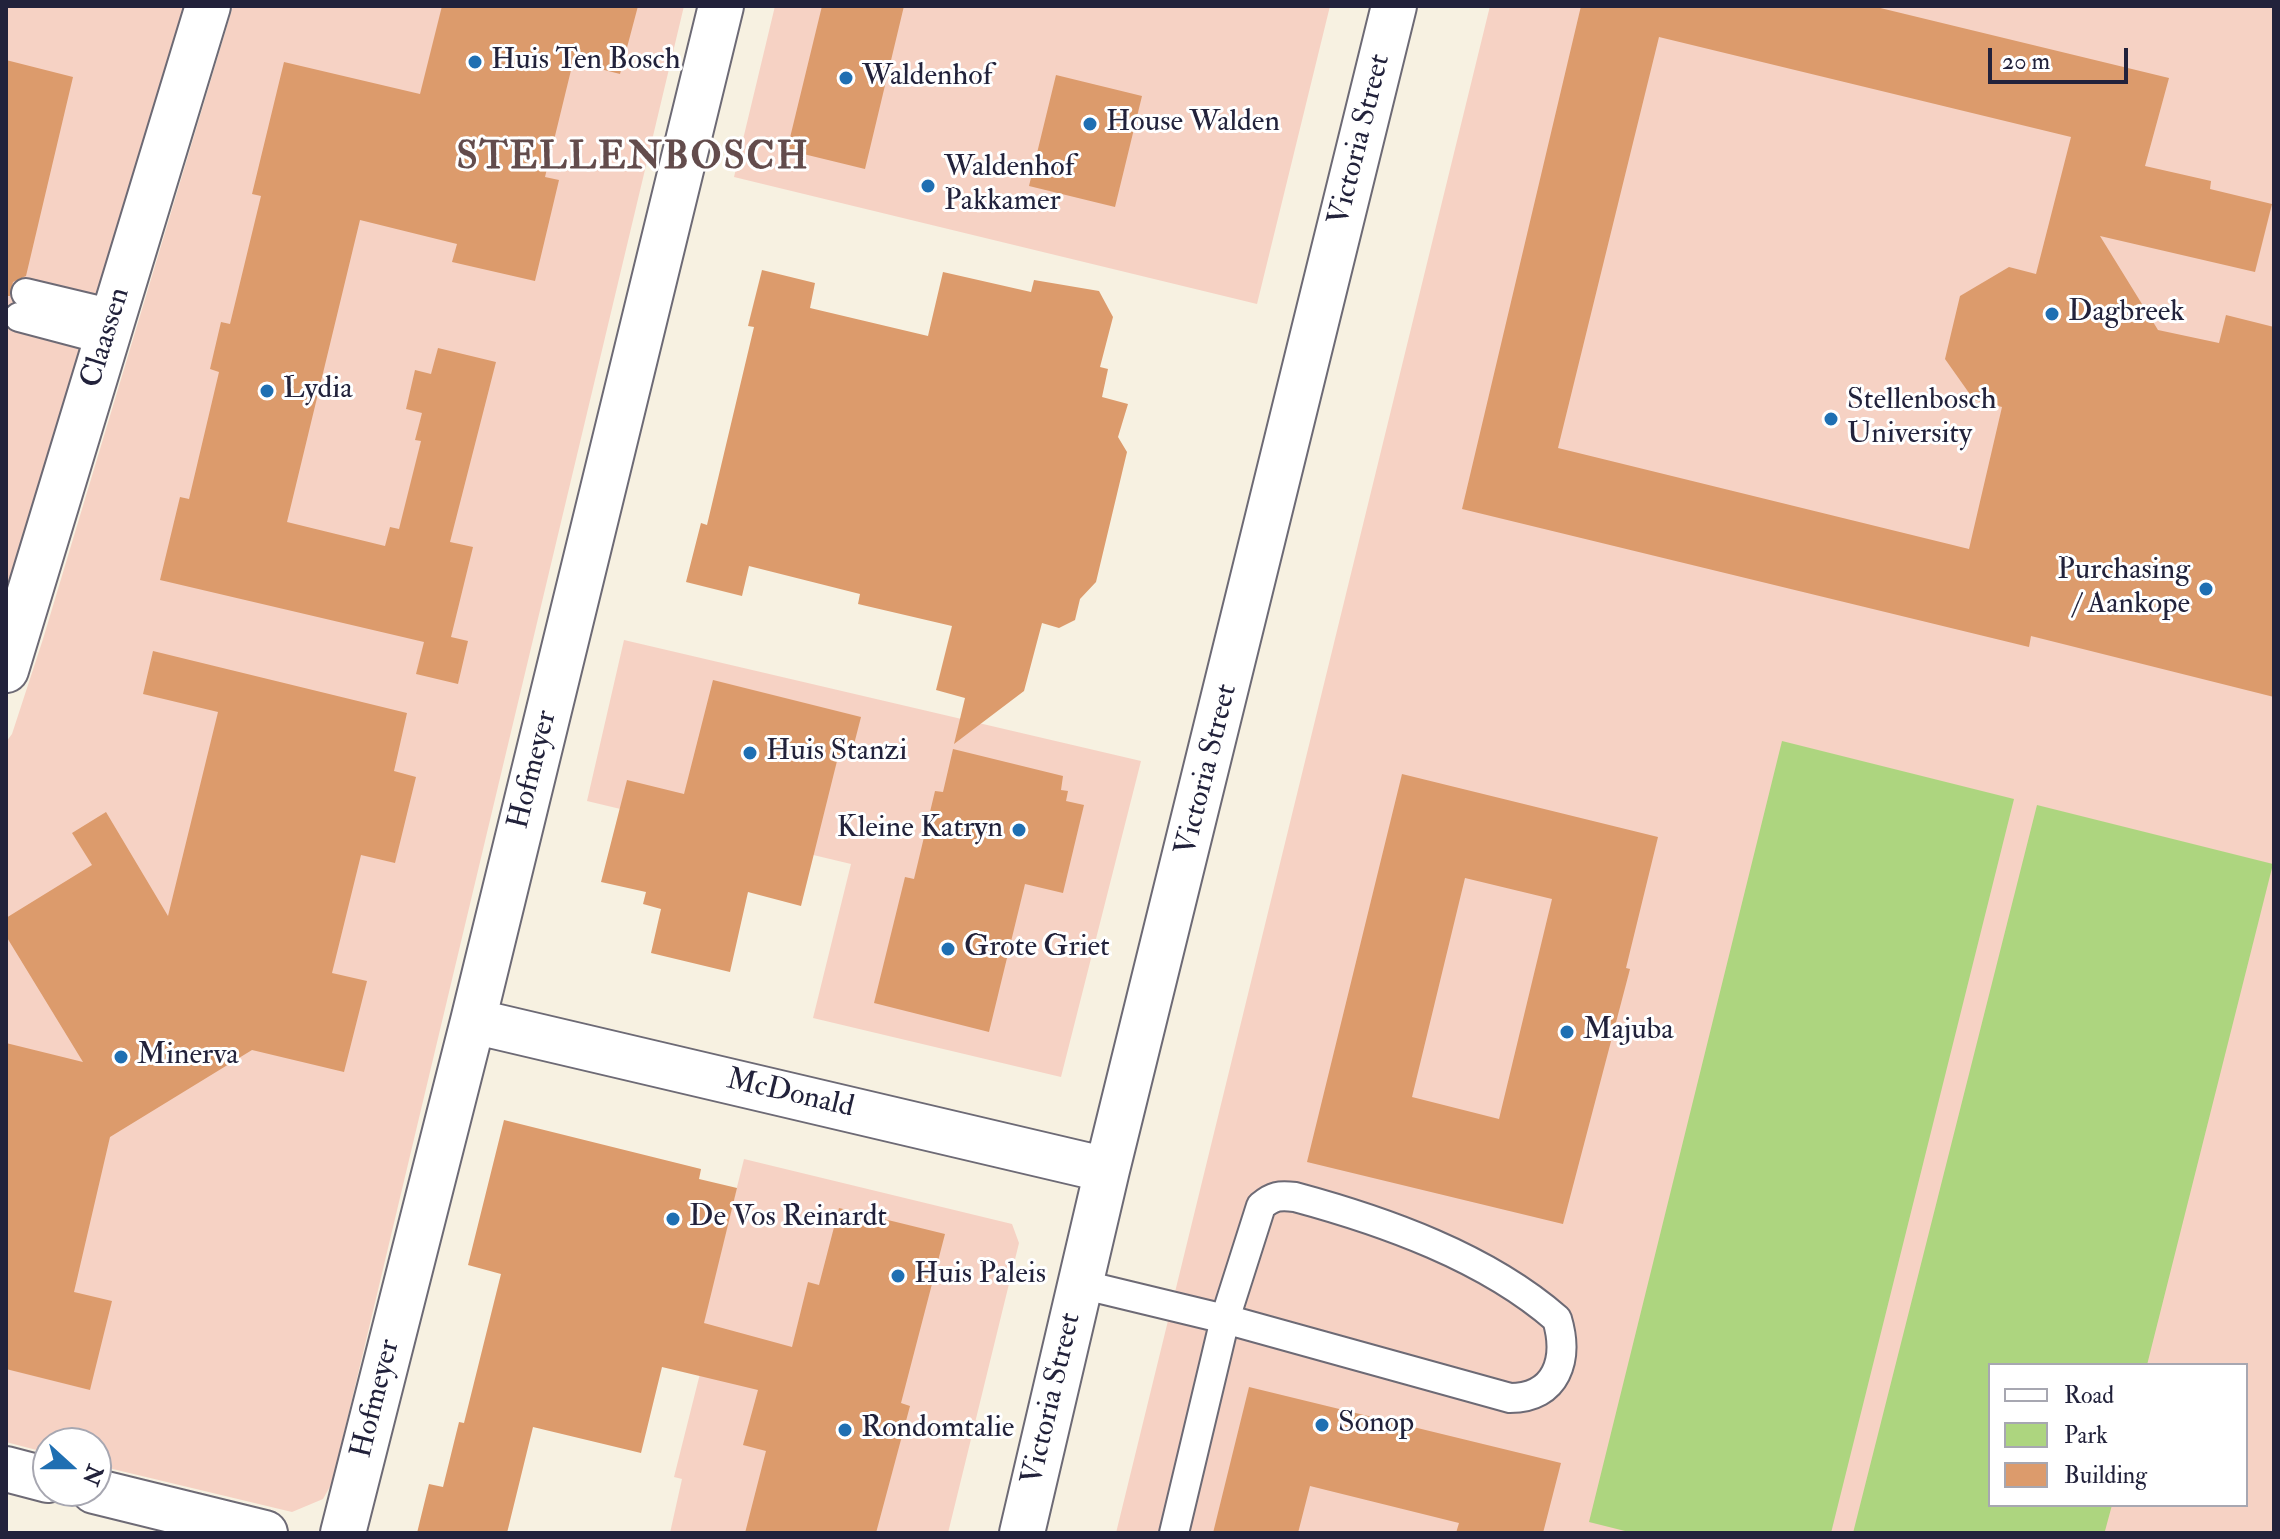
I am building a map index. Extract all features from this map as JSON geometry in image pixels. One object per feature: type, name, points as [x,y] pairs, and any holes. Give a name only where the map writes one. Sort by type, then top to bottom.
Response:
[{"type":"street","name":"Claassen","points":[[6,670],[208,6]]},
{"type":"street","name":"Hofmeyer","points":[[343,1533],[473,1021],[721,6]]},
{"type":"street","name":"Victoria Street","points":[[1022,1533],[1107,1170],[1394,6]]},
{"type":"street","name":"McDonald","points":[[473,1021],[1107,1170]]},
{"type":"street","points":[[6,1469],[32,1476]]},
{"type":"street","points":[[112,1495],[265,1533]]},
{"type":"lane","points":[[22,305],[110,327]]},
{"type":"lane","points":[[1080,1284],[1225,1319],[1510,1398],[1531,1398],[1543,1391],[1563,1348],[1557,1319],[1480,1269],[1398,1227],[1278,1195],[1261,1206],[1225,1319],[1174,1533]]},
{"type":"shaded area","points":[[6,6],[184,6],[6,596]]},
{"type":"shaded area","points":[[233,6],[684,6],[332,1483],[323,1499],[292,1512],[112,1469],[112,1427],[32,1427],[32,1449],[6,1442],[6,742],[12,734]]},
{"type":"shaded area","points":[[775,6],[1330,6],[1257,304],[734,177]]},
{"type":"shaded area","name":"Stellenbosch University","points":[[1490,6],[2274,6],[2274,1533],[1116,1533]]},
{"type":"shaded area","points":[[624,640],[1141,761],[1061,1077],[813,1018],[851,864],[587,801]]},
{"type":"shaded area","points":[[744,1159],[1012,1224],[1019,1243],[948,1533],[670,1533],[682,1479],[674,1477],[712,1326],[703,1323]]},
{"type":"green space","points":[[1782,741],[2014,799],[1831,1533],[1633,1533],[1589,1522]]},
{"type":"green space","points":[[2037,805],[2273,864],[2148,1363],[1988,1363],[1988,1507],[2111,1507],[2105,1531],[1853,1533]]},
{"type":"building","name":"Lydia","points":[[442,6],[638,6],[620,74],[573,62],[545,177],[559,180],[535,281],[452,262],[457,244],[360,220],[287,522],[385,546],[390,527],[399,529],[421,441],[415,440],[422,413],[406,409],[415,370],[431,374],[438,348],[496,362],[450,542],[473,547],[451,637],[468,641],[458,684],[416,674],[424,642],[160,580],[180,497],[189,499],[219,372],[210,369],[221,322],[230,324],[261,196],[252,194],[284,62],[420,94]]},
{"type":"building","name":"Waldenhof","points":[[822,6],[904,6],[865,169],[787,150]]},
{"type":"building","name":"Dagbreek","points":[[1581,6],[1872,6],[2169,78],[2145,166],[2211,181],[2210,189],[2272,204],[2255,272],[2100,236],[2158,330],[2219,343],[2226,315],[2274,327],[2274,697],[2031,636],[2029,647],[1462,509]],"holes":[[[1659,37],[2071,137],[2036,274],[2009,267],[1960,296],[1945,359],[1974,400],[2002,407],[1969,549],[1558,448]]]},
{"type":"building","points":[[6,60],[73,77],[26,276],[13,282],[10,296],[6,296]]},
{"type":"building","name":"House Walden","points":[[1056,75],[1142,96],[1115,207],[1029,186]]},
{"type":"building","points":[[762,270],[815,283],[810,308],[928,336],[943,272],[1031,292],[1034,280],[1099,291],[1113,317],[1100,367],[1108,369],[1102,397],[1128,404],[1118,437],[1127,452],[1096,582],[1080,599],[1075,620],[1059,628],[1042,623],[1024,691],[954,744],[965,698],[936,690],[952,626],[858,604],[860,594],[749,566],[742,596],[686,582],[701,523],[707,525],[754,327],[748,326]]},
{"type":"building","name":"Minerva","points":[[153,651],[407,713],[394,771],[416,777],[395,863],[361,855],[332,973],[367,981],[344,1072],[252,1050],[110,1137],[74,1292],[112,1301],[90,1390],[6,1369],[6,1043],[83,1062],[6,936],[6,918],[92,865],[72,833],[106,812],[168,916],[218,712],[143,694]]},
{"type":"building","points":[[713,680],[861,717],[850,760],[838,757],[801,906],[748,892],[730,972],[651,953],[661,909],[643,904],[646,892],[601,882],[627,780],[684,794]]},
{"type":"building","points":[[953,749],[1063,776],[1061,790],[1068,791],[1066,801],[1084,805],[1063,893],[1025,884],[989,1032],[874,1003],[905,877],[914,879],[935,791],[943,792]]},
{"type":"building","name":"Majuba","points":[[1402,774],[1658,837],[1626,968],[1630,969],[1563,1224],[1307,1162]],"holes":[[[1465,878],[1552,899],[1499,1119],[1412,1097]]]},
{"type":"building","points":[[504,1120],[701,1169],[699,1179],[737,1188],[704,1323],[792,1347],[808,1282],[819,1285],[839,1208],[945,1234],[901,1403],[910,1406],[876,1533],[745,1533],[766,1451],[743,1445],[758,1390],[662,1367],[641,1453],[533,1427],[507,1533],[417,1533],[429,1484],[443,1487],[459,1422],[464,1423],[501,1274],[468,1265]]},
{"type":"building","name":"Sonop","points":[[1249,1387],[1561,1463],[1543,1533],[1456,1533],[1459,1523],[1310,1486],[1298,1533],[1213,1533]]},
{"type":"place","name":"Huis Ten Bosch","points":[[475,62]]},
{"type":"place","name":"Waldenhof","points":[[846,78]]},
{"type":"place","name":"House Walden","points":[[1090,124]]},
{"type":"place","name":"Waldenhof Pakkamer","points":[[928,186]]},
{"type":"place","name":"Dagbreek","points":[[2052,314]]},
{"type":"place","name":"Lydia","points":[[267,391]]},
{"type":"place","name":"Stellenbosch University","points":[[1831,419]]},
{"type":"place","name":"Purchasing / Aankope","points":[[2206,589]]},
{"type":"place","name":"Huis Stanzi","points":[[750,753]]},
{"type":"place","name":"Kleine Katryn","points":[[1019,830]]},
{"type":"place","name":"Grote Griet","points":[[948,949]]},
{"type":"place","name":"Majuba","points":[[1567,1032]]},
{"type":"place","name":"Minerva","points":[[121,1057]]},
{"type":"place","name":"De Vos Reinardt","points":[[673,1219]]},
{"type":"place","name":"Huis Paleis","points":[[898,1276]]},
{"type":"place","name":"Sonop","points":[[1322,1425]]},
{"type":"place","name":"Rondomtalie","points":[[845,1430]]},
{"type":"district","name":"STELLENBOSCH","points":[[633,160]]}]
